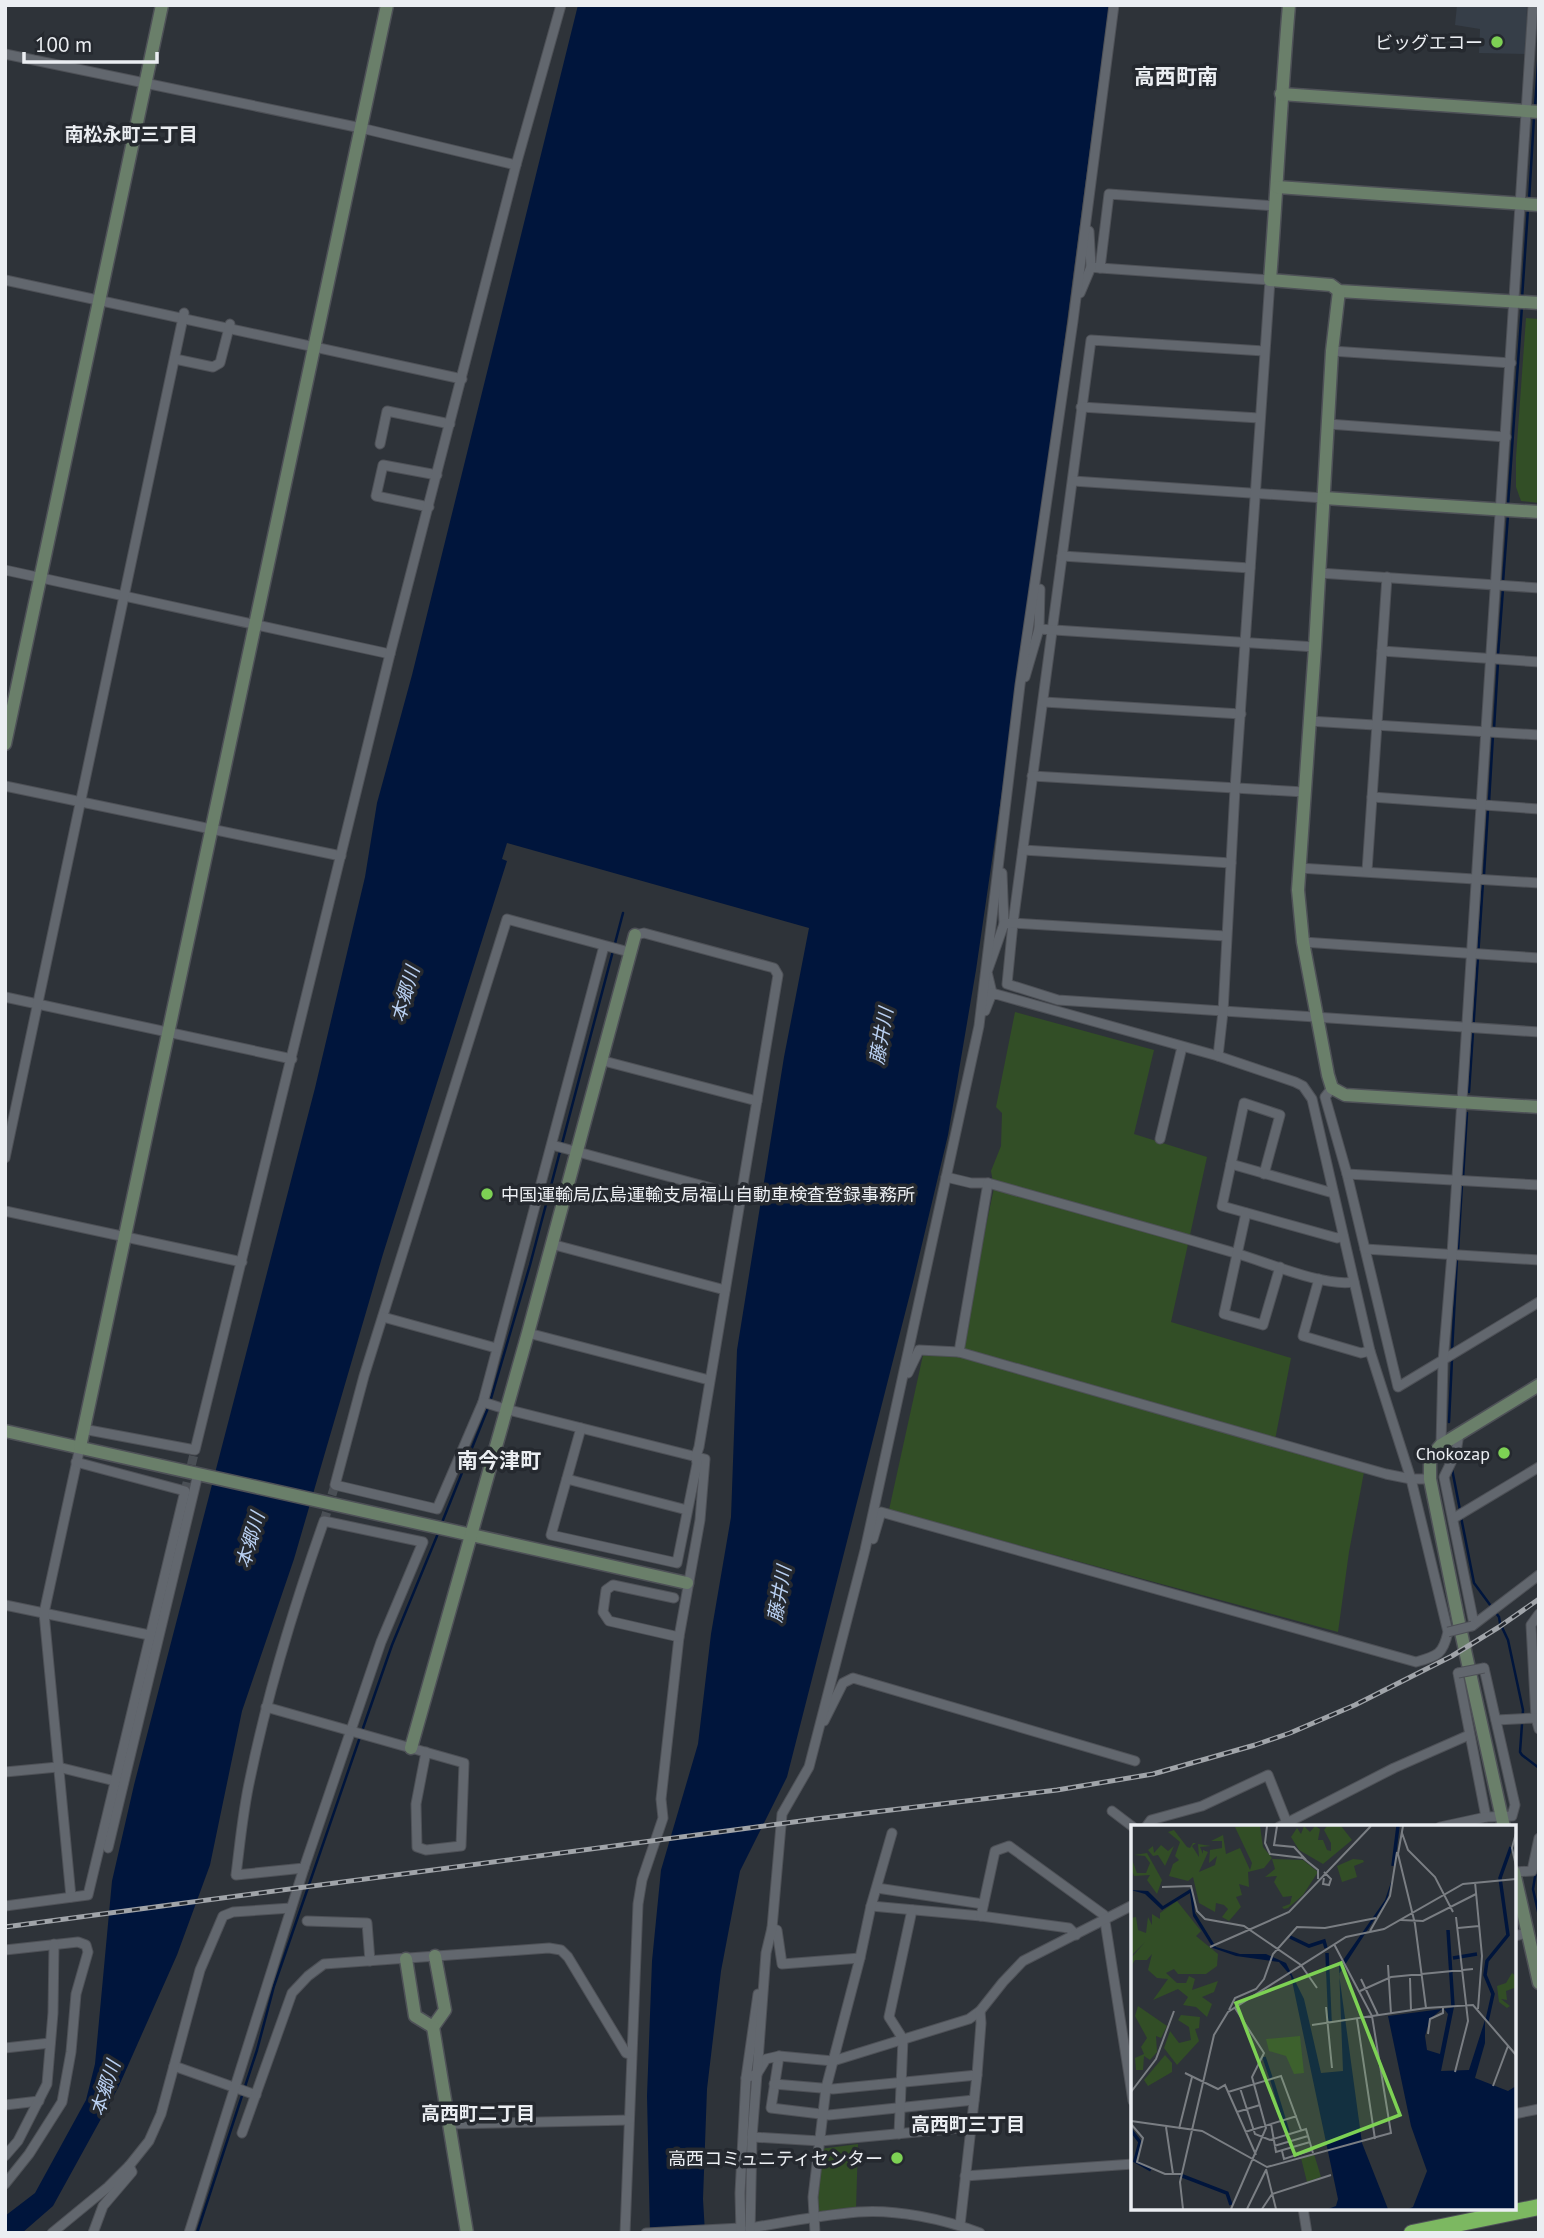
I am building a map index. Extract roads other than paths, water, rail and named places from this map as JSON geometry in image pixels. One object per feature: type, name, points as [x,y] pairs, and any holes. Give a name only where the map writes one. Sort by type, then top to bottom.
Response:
[{"type":"highway","points":[[1412,2233],[1539,2207]]},
{"type":"street","points":[[5,744],[162,5]]},
{"type":"street","points":[[71,1897],[44,1613],[387,5]]},
{"type":"street","points":[[83,1429],[195,1450],[390,654],[516,165],[561,5]]},
{"type":"street","points":[[1073,321],[1114,5]]},
{"type":"street","points":[[1218,1056],[1289,5]]},
{"type":"street","points":[[1441,1445],[1461,1180],[1462,1103],[1472,1027],[1506,510],[1506,437],[1511,363],[1524,302],[1530,204],[1534,5]]},
{"type":"street","points":[[5,54],[361,128],[516,165]]},
{"type":"street","points":[[1281,94],[1532,111]]},
{"type":"street","points":[[1278,187],[1530,204]]},
{"type":"street","points":[[746,2231],[740,2193],[746,2078],[754,2015],[772,1928],[782,1814],[809,1767],[865,1550],[979,1026],[1020,685],[1076,300],[1096,268],[1110,194],[1276,206]]},
{"type":"street","points":[[1086,219],[1096,268]]},
{"type":"street","points":[[1096,268],[1331,285],[1339,291],[1524,302]]},
{"type":"street","points":[[5,280],[229,325],[313,347],[462,379]]},
{"type":"street","points":[[1339,291],[1332,351],[1298,890],[1303,942],[1329,1092],[1398,1387],[1539,1302]]},
{"type":"street","points":[[5,1158],[184,316]]},
{"type":"street","points":[[175,359],[213,367],[220,363],[229,325]]},
{"type":"street","points":[[979,1026],[992,993],[986,972],[1009,924],[1023,850],[1091,340],[1264,351]]},
{"type":"street","points":[[1332,351],[1511,363]]},
{"type":"street","points":[[1081,407],[1259,418]]},
{"type":"street","points":[[380,444],[387,411],[450,424]]},
{"type":"street","points":[[1328,424],[1506,437]]},
{"type":"street","points":[[429,506],[376,496],[383,465],[437,475]]},
{"type":"street","points":[[1073,481],[1539,512]]},
{"type":"street","points":[[1062,556],[1250,568]]},
{"type":"street","points":[[5,570],[390,654]]},
{"type":"street","points":[[1020,685],[1027,675],[1039,629],[1038,571]]},
{"type":"street","points":[[1319,573],[1539,588]]},
{"type":"street","points":[[1367,871],[1387,578]]},
{"type":"street","points":[[1039,629],[1315,647]]},
{"type":"street","points":[[1382,651],[1539,662]]},
{"type":"street","points":[[1044,702],[1241,714]]},
{"type":"street","points":[[1309,721],[1539,735]]},
{"type":"street","points":[[1032,776],[1304,792]]},
{"type":"street","points":[[5,786],[341,856]]},
{"type":"street","points":[[1372,797],[1539,809]]},
{"type":"street","points":[[1023,850],[1231,863]]},
{"type":"street","points":[[1299,868],[1539,883]]},
{"type":"street","points":[[998,872],[1003,873],[1009,924],[1007,984],[1058,1000],[1539,1031]]},
{"type":"street","points":[[604,946],[483,1402],[437,1509],[335,1485],[383,1318],[507,919],[629,952]]},
{"type":"street","points":[[1009,924],[1226,936]]},
{"type":"street","points":[[411,1748],[471,1534],[502,1408],[528,1333],[572,1150],[629,952],[635,935],[644,933],[774,968],[778,975],[696,1456],[697,1464],[677,1563],[551,1535],[581,1428]]},
{"type":"street","points":[[1303,942],[1539,958]]},
{"type":"street","points":[[865,1550],[870,1548],[881,1512],[1416,1662],[1434,1657],[1445,1647],[1448,1632],[1411,1479],[1370,1351],[1312,1099],[1303,1086],[1218,1056],[992,993]]},
{"type":"street","points":[[5,998],[292,1059]]},
{"type":"street","points":[[1160,1139],[1182,1048]]},
{"type":"street","points":[[600,1060],[757,1101]]},
{"type":"street","points":[[1312,1099],[1329,1092],[1539,1107]]},
{"type":"street","points":[[1264,1174],[1280,1115],[1244,1104],[1222,1206],[1337,1238],[1343,1236]]},
{"type":"street","points":[[552,1145],[741,1196]]},
{"type":"street","points":[[1231,1164],[1333,1193]]},
{"type":"street","points":[[1347,1174],[1539,1185]]},
{"type":"street","points":[[946,1177],[971,1183],[988,1183],[1237,1253],[1319,1279],[1345,1284],[1354,1282]]},
{"type":"street","points":[[958,1352],[988,1183]]},
{"type":"street","points":[[5,1211],[242,1262]]},
{"type":"street","points":[[1246,1213],[1224,1314],[1263,1325],[1280,1267]]},
{"type":"street","points":[[551,1244],[725,1290]]},
{"type":"street","points":[[1365,1249],[1539,1261]]},
{"type":"street","points":[[1319,1279],[1303,1336],[1361,1353],[1370,1351]]},
{"type":"street","points":[[383,1318],[496,1348]]},
{"type":"street","points":[[528,1333],[709,1380]]},
{"type":"street","points":[[901,1386],[919,1350],[958,1352],[1386,1474],[1411,1479],[1430,1479]]},
{"type":"street","points":[[1503,1822],[1430,1479],[1430,1458],[1441,1445],[1539,1385]]},
{"type":"street","points":[[483,1402],[705,1459],[700,1520],[679,1637],[661,1798],[663,1818],[642,1880],[638,1904],[625,2233]]},
{"type":"street","points":[[5,1431],[687,1583]]},
{"type":"street","points":[[1459,1434],[1456,1452],[1444,1477],[1460,1515],[1473,1625]]},
{"type":"street","points":[[5,1906],[88,1895],[185,1491],[76,1462]]},
{"type":"street","points":[[1460,1515],[1539,1467]]},
{"type":"street","points":[[108,1848],[200,1474]]},
{"type":"street","points":[[568,1479],[687,1510]]},
{"type":"street","points":[[190,2233],[304,1868],[381,1642],[424,1542],[324,1521],[293,1608],[266,1707],[249,1782],[236,1875],[304,1868]]},
{"type":"street","points":[[1448,1632],[1473,1625],[1539,1575]]},
{"type":"street","points":[[674,1598],[613,1585],[606,1590],[603,1612],[609,1621],[679,1637]]},
{"type":"street","points":[[5,1605],[149,1635]]},
{"type":"street","points":[[1527,1718],[1531,1625],[1539,1614]]},
{"type":"street","points":[[1486,1816],[1458,1674],[1484,1668],[1515,1805],[1512,1816],[1503,1822]]},
{"type":"street","points":[[815,1742],[843,1683],[853,1678],[1135,1761]]},
{"type":"street","points":[[266,1707],[370,1738],[411,1748],[426,1752],[464,1763],[461,1846],[426,1850],[417,1847],[416,1804],[426,1752]]},
{"type":"street","points":[[1496,1720],[1527,1718],[1539,1729]]},
{"type":"street","points":[[1147,1825],[1151,1820],[1202,1806],[1268,1775],[1283,1825],[1394,1768],[1469,1735]]},
{"type":"street","points":[[5,1772],[58,1767],[115,1781]]},
{"type":"street","points":[[1112,1811],[1131,1825]]},
{"type":"street","points":[[1448,1825],[1486,1816],[1503,1822]]},
{"type":"street","points":[[815,2233],[813,2197],[826,2088],[892,1833]]},
{"type":"street","points":[[1516,1872],[1532,1871],[1539,1838]]},
{"type":"street","points":[[981,1916],[995,1851],[1009,1846],[1104,1915],[1131,2089]]},
{"type":"street","points":[[1516,1881],[1528,1933],[1535,1946],[1539,1983]]},
{"type":"street","points":[[877,1888],[984,1904]]},
{"type":"street","points":[[871,1906],[981,1916],[1069,1928],[1076,1935]]},
{"type":"street","points":[[746,2078],[757,2074],[766,2059],[779,2056],[833,2061],[969,2019],[980,2011],[1023,1961],[1131,1906]]},
{"type":"street","points":[[52,2233],[108,2187],[149,2141],[161,2114],[200,1970],[223,1916],[233,1912],[291,1908]]},
{"type":"street","points":[[899,2134],[902,2039],[889,2017],[912,1910]]},
{"type":"street","points":[[307,1921],[367,1923],[370,1961]]},
{"type":"street","points":[[772,1928],[777,1930],[782,1964],[860,1958]]},
{"type":"street","points":[[1516,1936],[1528,1933]]},
{"type":"street","points":[[5,1950],[78,1942],[86,1945],[88,1952],[76,1994],[75,2021],[62,2102],[43,2134],[5,2184]]},
{"type":"street","points":[[5,2156],[18,2141],[47,2084],[54,1944]]},
{"type":"street","points":[[242,2133],[292,1993],[324,1964],[549,1948],[561,1950],[568,1957],[626,2053],[631,2054]]},
{"type":"street","points":[[746,2231],[766,1953]]},
{"type":"street","points":[[435,1956],[445,2010],[433,2027],[467,2233]]},
{"type":"street","points":[[406,1959],[415,2016],[433,2027]]},
{"type":"street","points":[[960,2225],[977,2075],[980,2011]]},
{"type":"street","points":[[5,2048],[51,2043]]},
{"type":"street","points":[[779,2056],[771,2108],[823,2115],[974,2100]]},
{"type":"street","points":[[174,2066],[256,2095]]},
{"type":"street","points":[[774,2084],[833,2090],[977,2075]]},
{"type":"street","points":[[5,2105],[39,2101]]},
{"type":"street","points":[[1516,2114],[1539,2109]]},
{"type":"street","points":[[448,2124],[629,2120]]},
{"type":"street","points":[[752,2137],[820,2141],[971,2127]]},
{"type":"street","points":[[965,2176],[1131,2164]]},
{"type":"street","points":[[93,2233],[103,2206],[132,2172],[129,2166]]},
{"type":"street","points":[[1303,2210],[1307,2233]]},
{"type":"street","points":[[646,2233],[746,2231],[860,2211],[919,2216],[960,2225],[980,2233]]},
{"type":"water","points":[[578,5],[1109,5],[1033,578],[976,970],[948,1135],[787,1777],[740,1871],[721,1971],[707,2089],[703,2199],[705,2233],[650,2233],[647,2096],[652,1961],[661,1870],[698,1744],[711,1634],[731,1517],[737,1350],[784,1057],[809,928],[507,843],[502,859],[507,861],[383,1254],[294,1559],[242,1711],[210,1865],[177,1955],[118,2088],[53,2206],[22,2233],[5,2233],[5,2216],[35,2193],[86,2100],[95,2064],[112,1881],[134,1785],[315,1088],[365,877],[377,803],[412,675]]},
{"type":"waterway","points":[[1535,107],[1539,49]]},
{"type":"waterway","points":[[1529,201],[1534,117]]},
{"type":"waterway","points":[[1522,299],[1528,208]]},
{"type":"waterway","points":[[1508,505],[1522,306]]},
{"type":"waterway","points":[[1503,582],[1508,515]]},
{"type":"waterway","points":[[1498,655],[1503,589]]},
{"type":"waterway","points":[[1494,729],[1498,662]]},
{"type":"waterway","points":[[1489,802],[1493,735]]},
{"type":"waterway","points":[[1484,875],[1488,809]]},
{"type":"waterway","points":[[1469,1092],[1483,882]]},
{"type":"waterway","points":[[490,1402],[530,1265],[623,913]]},
{"type":"waterway","points":[[1463,1178],[1467,1113]]},
{"type":"waterway","points":[[1458,1251],[1462,1184]]},
{"type":"waterway","points":[[1452,1352],[1457,1258]]},
{"type":"waterway","points":[[1449,1422],[1452,1359]]},
{"type":"waterway","points":[[441,1525],[488,1408]]},
{"type":"waterway","points":[[1452,1469],[1460,1510]]},
{"type":"waterway","points":[[1461,1517],[1474,1583],[1499,1617],[1508,1640],[1523,1710],[1520,1752],[1539,1768]]},
{"type":"waterway","points":[[362,1731],[392,1645],[439,1531]]},
{"type":"waterway","points":[[197,2233],[257,2050],[274,1986],[360,1737]]},
{"type":"waterway","points":[[1536,1871],[1533,1889],[1539,1916]]},
{"type":"tunnel","points":[[185,1491],[195,1450]]},
{"type":"tunnel","points":[[324,1521],[335,1485]]},
{"type":"railway","points":[[5,1927],[816,1819],[1057,1790],[1153,1774],[1255,1745],[1355,1705],[1452,1656],[1539,1599]]},
{"type":"place","name":"ビッグエコー","points":[[1497,42]]},
{"type":"place","name":"中国運輸局広島運輸支局福山自動車検査登録事務所","points":[[487,1194]]},
{"type":"place","name":"Chokozap","points":[[1504,1453]]},
{"type":"place","name":"高西コミュニティセンター","points":[[897,2158]]},
{"type":"district","name":"高西町南","points":[[1176,76]]},
{"type":"district","name":"南松永町三丁目","points":[[131,134]]},
{"type":"district","name":"南今津町","points":[[499,1460]]},
{"type":"district","name":"高西町二丁目","points":[[478,2113]]},
{"type":"district","name":"高西町三丁目","points":[[968,2124]]},
{"type":"water label","name":"本郷川","points":[[405,994]]},
{"type":"water label","name":"藤井川","points":[[881,1036]]},
{"type":"water label","name":"本郷川","points":[[250,1540]]},
{"type":"water label","name":"藤井川","points":[[779,1594]]},
{"type":"water label","name":"本郷川","points":[[105,2088]]}]
